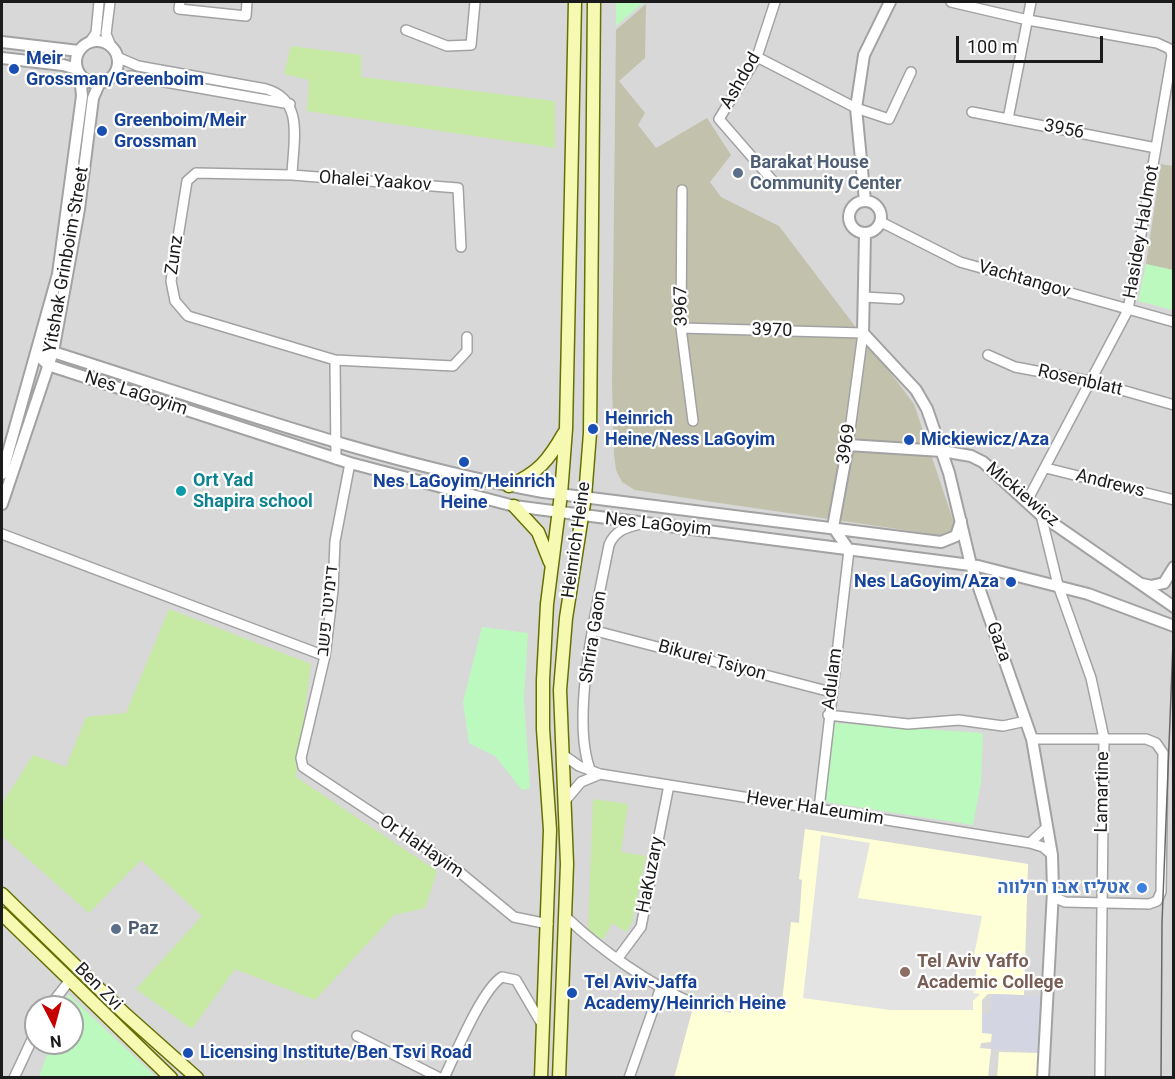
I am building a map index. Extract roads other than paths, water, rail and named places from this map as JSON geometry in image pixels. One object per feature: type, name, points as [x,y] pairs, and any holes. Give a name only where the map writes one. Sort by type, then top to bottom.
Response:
[{"type":"main road","name":"Heinrich Heine","points":[[541,1077],[545,1030],[550,830],[543,729],[543,680],[551,566],[561,494],[566,429],[575,2]]},
{"type":"main road","name":"Heinrich Heine","points":[[559,1077],[567,864],[560,690],[562,651],[585,497],[590,433],[594,2]]},
{"type":"main road","points":[[509,486],[531,476],[543,466],[566,429]]},
{"type":"main road","points":[[514,506],[538,532],[549,554],[551,566]]},
{"type":"main road","name":"Ben Zvi","points":[[2,894],[124,1013],[197,1077]]},
{"type":"main road","name":"Ben Zvi","points":[[2,914],[171,1077]]},
{"type":"street","points":[[2,42],[79,51],[96,33],[99,2]]},
{"type":"street","points":[[105,80],[117,69],[117,57],[106,34],[111,2]]},
{"type":"street","points":[[180,2],[179,9],[246,16],[247,2]]},
{"type":"street","points":[[406,30],[447,46],[471,45],[475,2]]},
{"type":"street","name":"Ashdod","points":[[772,180],[719,119],[757,57],[775,2]]},
{"type":"street","points":[[865,201],[856,108],[864,55],[890,2]]},
{"type":"street","points":[[951,2],[1028,20]]},
{"type":"street","points":[[1008,119],[1031,2]]},
{"type":"street","name":"Hasidey HaUmot","points":[[1028,20],[1157,43],[1170,49],[1173,62],[1128,310],[1028,501]]},
{"type":"street","points":[[89,43],[100,41],[111,46]]},
{"type":"street","points":[[79,51],[79,72]]},
{"type":"street","points":[[117,57],[138,66],[266,88],[280,93],[293,111],[292,176]]},
{"type":"street","points":[[757,57],[856,108],[889,119],[911,72]]},
{"type":"street","points":[[2,58],[63,65],[79,72],[90,81],[130,75],[290,104]]},
{"type":"street","name":"Yitshak Grinboim Street","points":[[2,474],[38,354],[58,274],[83,88],[79,72]]},
{"type":"street","name":"Yitshak Grinboim Street","points":[[2,504],[53,352],[80,209],[93,98],[105,80]]},
{"type":"street","name":"3956","points":[[972,112],[1156,148]]},
{"type":"street","name":"Zunz","points":[[292,176],[196,172],[187,181],[171,281],[175,301],[188,316],[335,360],[453,366],[467,351],[467,337]]},
{"type":"street","name":"Ohalei Yaakov","points":[[292,176],[458,188],[462,247]]},
{"type":"street","name":"3967","points":[[681,190],[681,328],[693,421]]},
{"type":"street","points":[[865,201],[878,208],[881,222],[875,230],[865,233],[856,230],[849,217],[852,207],[865,201]]},
{"type":"street","name":"Vachtangov","points":[[881,222],[960,262],[1173,322]]},
{"type":"street","points":[[863,333],[865,233]]},
{"type":"street","points":[[864,297],[899,299]]},
{"type":"street","points":[[58,324],[62,345],[67,356]]},
{"type":"street","name":"3970","points":[[681,328],[863,333]]},
{"type":"street","name":"3969","points":[[833,527],[848,445],[863,333]]},
{"type":"street","name":"Gaza","points":[[863,333],[916,390],[927,409],[949,473],[970,565],[1032,739],[1052,855],[1053,891],[1043,1077]]},
{"type":"street","name":"Nes LaGoyim","points":[[38,354],[53,352],[336,441],[509,486],[946,542],[959,533],[961,520]]},
{"type":"street","name":"Nes LaGoyim","points":[[38,354],[48,365],[336,459],[514,506],[558,514],[716,531],[970,565],[1058,585],[1173,626]]},
{"type":"street","name":"Rosenblatt","points":[[987,355],[1015,367],[1090,381],[1173,405]]},
{"type":"street","points":[[335,360],[336,459]]},
{"type":"street","points":[[42,382],[66,371]]},
{"type":"street","name":"Mickiewicz","points":[[848,445],[942,452],[970,456],[983,462],[1041,514],[1173,607]]},
{"type":"street","name":"דימיטר פשב","points":[[301,758],[325,656],[333,590],[335,541],[350,463]]},
{"type":"street","name":"Andrews","points":[[1046,468],[1173,501]]},
{"type":"street","name":"Lamartine","points":[[1041,514],[1058,585],[1091,678],[1104,738],[1100,1077]]},
{"type":"street","name":"Shrira Gaon","points":[[596,773],[583,739],[583,713],[592,630],[611,540],[621,530],[644,524]]},
{"type":"street","points":[[833,527],[849,550]]},
{"type":"street","points":[[2,534],[325,656]]},
{"type":"street","name":"Adulam","points":[[819,809],[828,715],[849,550]]},
{"type":"street","points":[[1141,584],[1151,586],[1164,583],[1173,567]]},
{"type":"street","name":"Bikurei Tsiyon","points":[[592,630],[831,692]]},
{"type":"street","points":[[828,715],[908,724],[959,720],[1003,726],[1026,721]]},
{"type":"street","points":[[1032,739],[1152,740],[1160,746],[1164,758],[1161,892],[1157,901],[1152,903],[1061,901],[1053,891]]},
{"type":"street","name":"Hever HaLeumim","points":[[562,754],[573,764],[596,773],[1030,843],[1043,847],[1052,855]]},
{"type":"street","name":"Or HaHayim","points":[[301,758],[303,767],[315,776],[451,865],[514,917],[548,924]]},
{"type":"street","points":[[565,801],[581,782],[596,773]]},
{"type":"street","name":"HaKuzary","points":[[618,958],[641,927],[669,785]]},
{"type":"street","points":[[1030,843],[1047,827]]},
{"type":"street","points":[[566,917],[618,958],[661,987],[694,1004]]},
{"type":"street","points":[[357,1036],[442,1077],[483,1001],[497,980],[509,977],[516,980],[545,1030]]},
{"type":"street","points":[[58,995],[70,980]]},
{"type":"street","points":[[629,1077],[661,987]]},
{"type":"street","points":[[14,1077],[24,1055]]},
{"type":"tram line","points":[[1161,1078],[1162,923],[1174,618]]},
{"type":"place","name":"Meir Grossman/Greenboim","points":[[14,69]]},
{"type":"place","name":"Greenboim/Meir Grossman","points":[[102,131]]},
{"type":"place","name":"Barakat House Community Center","points":[[738,173]]},
{"type":"place","name":"Heinrich Heine/Ness LaGoyim","points":[[593,429]]},
{"type":"place","name":"Mickiewicz/Aza","points":[[909,440]]},
{"type":"place","name":"Nes LaGoyim/Heinrich Heine","points":[[464,462]]},
{"type":"place","name":"Ort Yad Shapira school","points":[[181,491]]},
{"type":"place","name":"Nes LaGoyim/Aza","points":[[1011,582]]},
{"type":"place","name":"אטליז אבו חילווה","points":[[1142,888]]},
{"type":"place","name":"Paz","points":[[116,929]]},
{"type":"place","name":"Tel Aviv Yaffo Academic College","points":[[905,972]]},
{"type":"place","name":"Tel Aviv-Jaffa Academy/Heinrich Heine","points":[[572,993]]},
{"type":"place","name":"Licensing Institute/Ben Tsvi Road","points":[[188,1053]]}]
